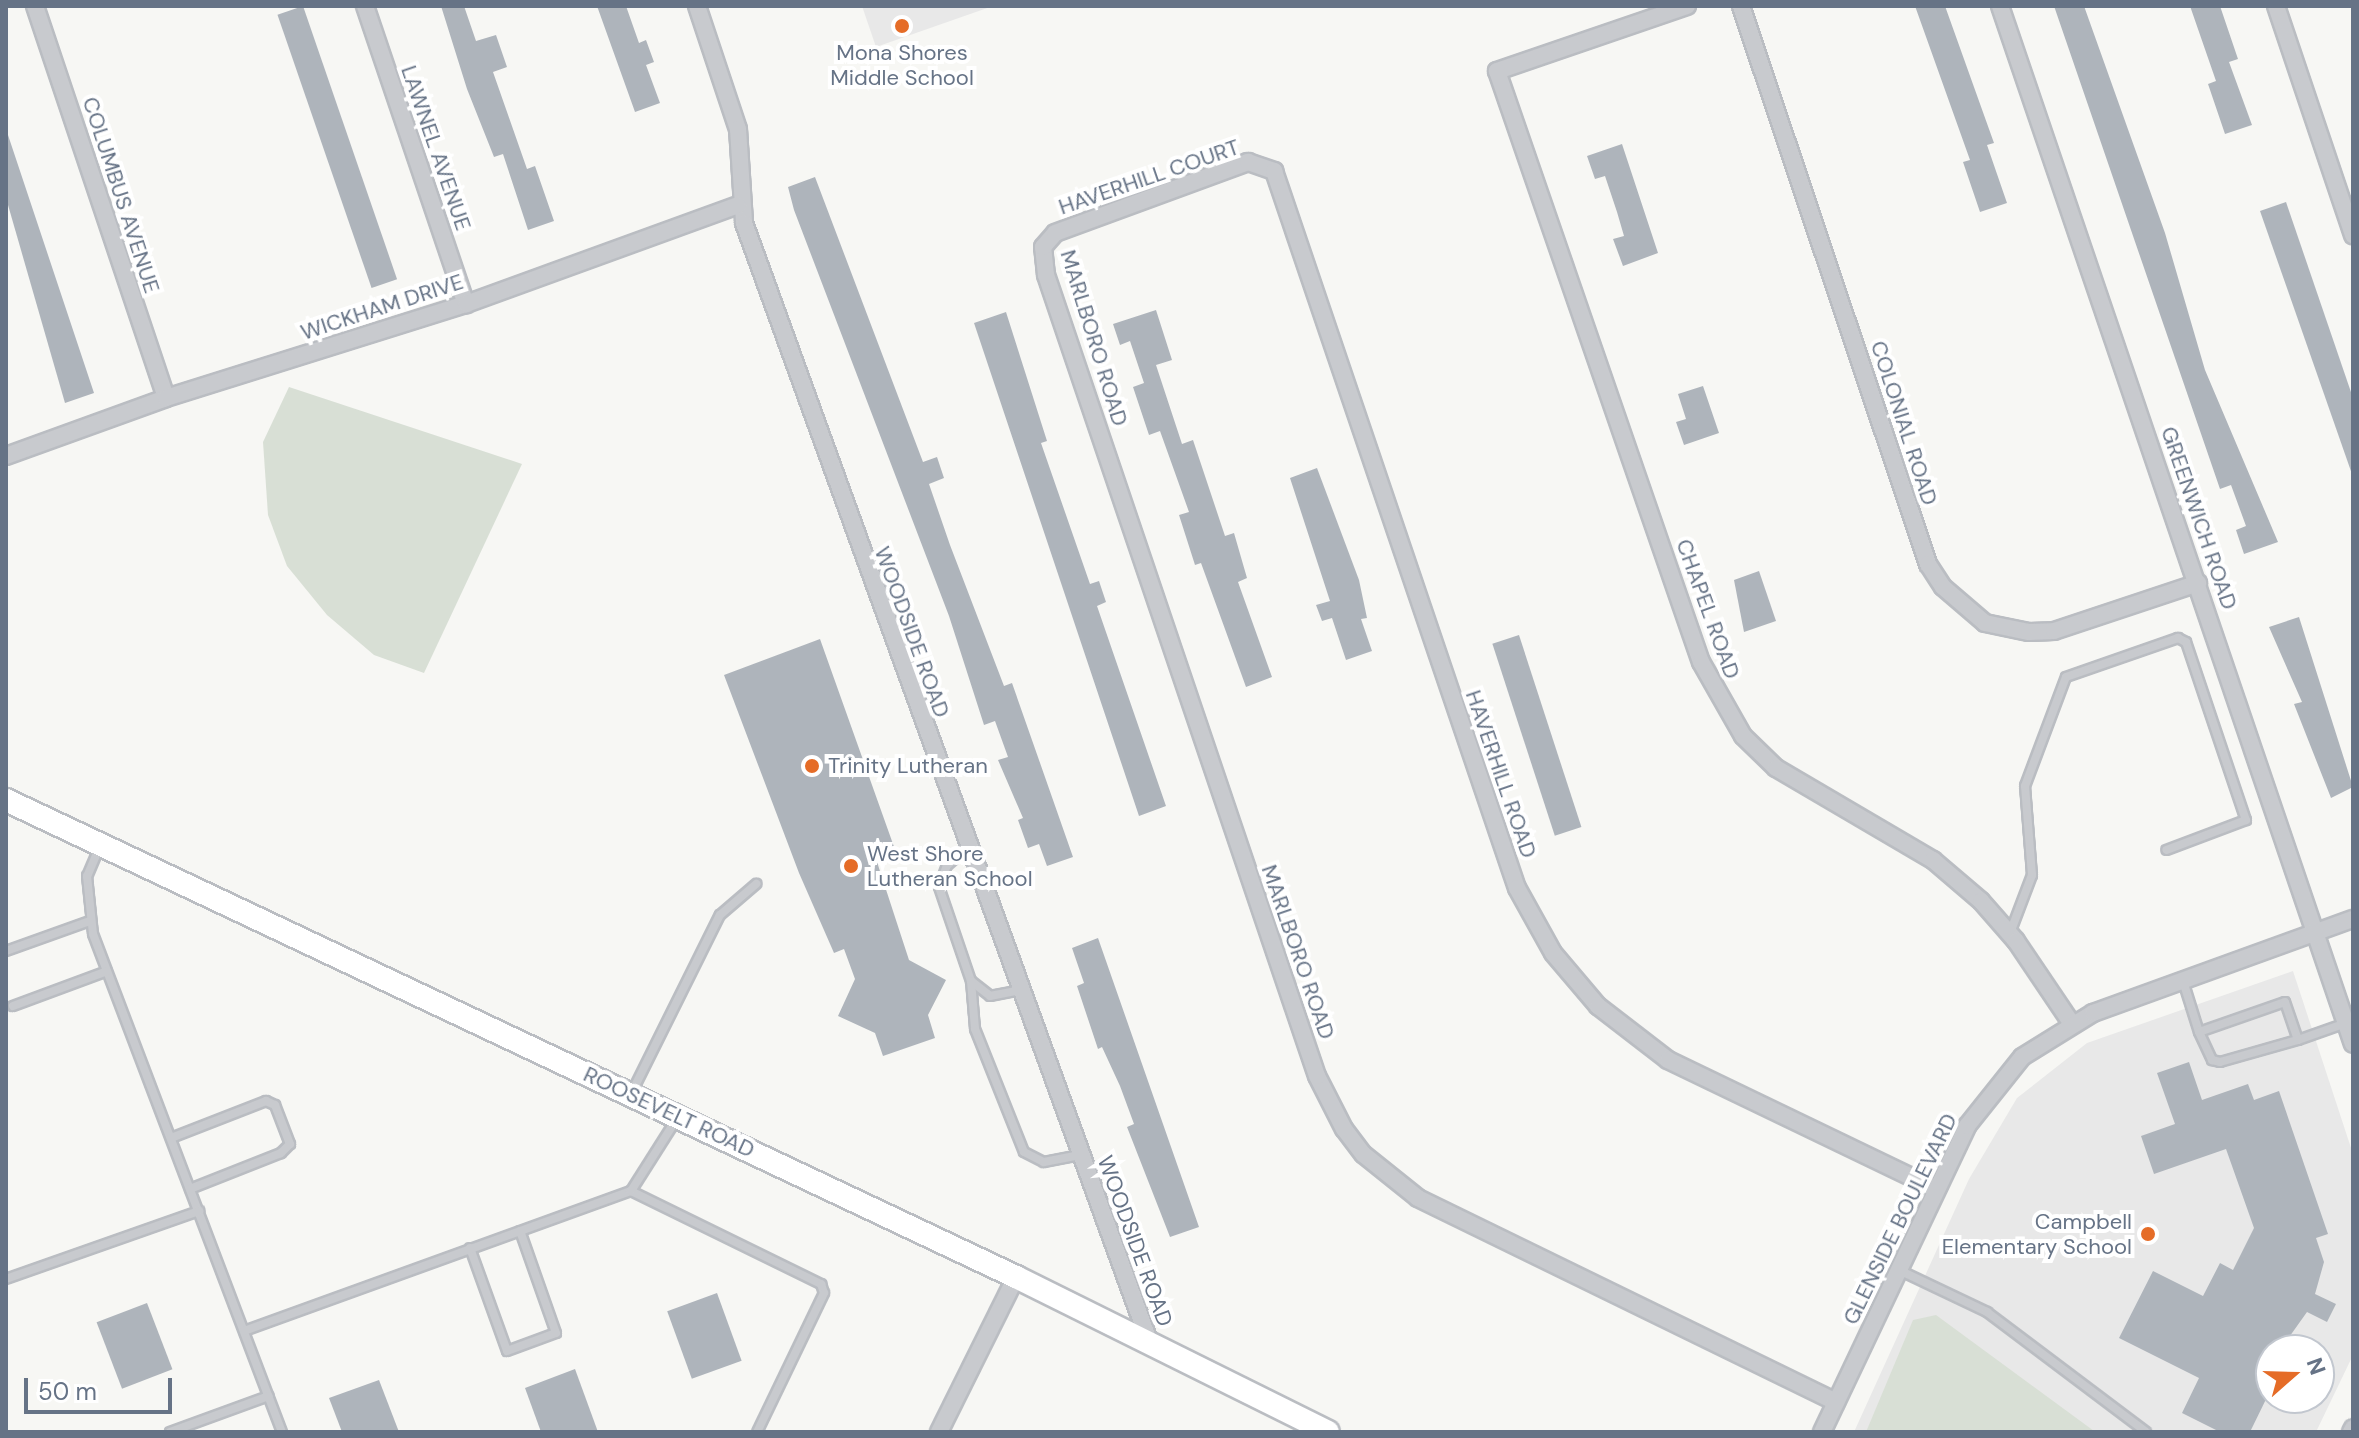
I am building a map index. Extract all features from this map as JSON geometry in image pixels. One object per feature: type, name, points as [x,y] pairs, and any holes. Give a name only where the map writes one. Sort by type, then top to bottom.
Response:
[{"type":"street","name":"COLUMBUS AVENUE","points":[[35,6],[166,398]]},
{"type":"street","name":"LAWNEL AVENUE","points":[[365,6],[466,304]]},
{"type":"street","points":[[697,6],[731,104],[741,171],[738,205]]},
{"type":"street","name":"CHAPEL ROAD","points":[[1687,6],[1497,71],[1720,703],[1776,768],[1933,860],[2010,934],[2072,1024]]},
{"type":"street","name":"COLONIAL ROAD","points":[[1741,6],[1923,549],[1943,587],[1985,623],[2029,632],[2054,631],[2198,583]]},
{"type":"street","name":"GREENWICH ROAD","points":[[2000,6],[2353,1044]]},
{"type":"street","points":[[2276,6],[2353,235]]},
{"type":"street","name":"HAVERHILL COURT","points":[[1043,247],[1055,233],[1248,162],[1274,171]]},
{"type":"street","name":"HAVERHILL ROAD","points":[[1274,171],[1517,888],[1553,953],[1598,1006],[1668,1060],[1936,1189]]},
{"type":"street","name":"WICKHAM DRIVE","points":[[6,456],[166,398],[466,304],[738,205]]},
{"type":"street","name":"WOODSIDE ROAD","points":[[738,205],[1150,1344]]},
{"type":"street","name":"MARLBORO ROAD","points":[[1043,247],[1046,275],[1317,1076],[1344,1129],[1373,1163],[1418,1198],[1836,1402]]},
{"type":"street","name":"ROOSEVELT ROAD","points":[[6,800],[1016,1277],[1328,1432]]},
{"type":"street","name":"GLENSIDE BOULEVARD","points":[[1822,1432],[1936,1189],[1995,1084],[2022,1057],[2072,1024],[2182,980],[2353,919]]},
{"type":"street","points":[[939,1432],[1016,1277]]},
{"type":"lane","points":[[2010,934],[2032,875],[2025,786],[2066,677],[2178,638],[2186,642],[2246,820],[2166,850]]},
{"type":"lane","points":[[100,846],[87,876],[90,921],[282,1432]]},
{"type":"lane","points":[[968,847],[947,865],[939,887],[971,981],[975,1029],[1024,1152],[1044,1162],[1081,1155]]},
{"type":"lane","points":[[631,1094],[720,915],[756,884]]},
{"type":"lane","points":[[6,951],[90,921]]},
{"type":"lane","points":[[13,1006],[107,971]]},
{"type":"lane","points":[[2182,980],[2212,1060],[2220,1062],[2346,1023]]},
{"type":"lane","points":[[971,981],[990,996],[1020,990]]},
{"type":"lane","points":[[2199,1032],[2285,1002],[2298,1040]]},
{"type":"lane","points":[[171,1138],[266,1101],[280,1118],[290,1144],[281,1153],[190,1189]]},
{"type":"lane","points":[[244,1331],[631,1191],[679,1116]]},
{"type":"lane","points":[[631,1191],[821,1284],[824,1293],[757,1432]]},
{"type":"lane","points":[[6,1279],[199,1211]]},
{"type":"lane","points":[[470,1248],[507,1351],[556,1333],[520,1231]]},
{"type":"lane","points":[[1899,1270],[1987,1312],[2146,1432]]},
{"type":"lane","points":[[170,1432],[269,1396]]},
{"type":"shaded area","name":"Mona Shores Middle School","points":[[862,6],[993,6],[876,47]]},
{"type":"shaded area","points":[[289,387],[522,464],[424,673],[374,655],[327,615],[287,566],[268,515],[263,442]]},
{"type":"shaded area","name":"Campbell Elementary School","points":[[2293,971],[2353,1154],[2353,1355],[2335,1392],[2335,1334],[2255,1334],[2255,1414],[2325,1414],[2316,1432],[1854,1432],[1969,1179],[2017,1098],[2087,1043]]},
{"type":"shaded area","points":[[1936,1315],[2094,1432],[1866,1432],[1913,1320]]},
{"type":"building","points":[[303,6],[397,279],[372,288],[277,15]]},
{"type":"building","points":[[441,6],[464,6],[476,41],[496,35],[507,67],[493,72],[527,169],[535,166],[554,221],[528,230],[503,154],[494,157],[467,89]]},
{"type":"building","points":[[597,6],[626,6],[639,43],[646,40],[654,62],[646,65],[660,103],[635,112]]},
{"type":"building","points":[[1915,6],[1945,6],[1994,143],[1987,145],[2007,203],[1980,212],[1963,162],[1970,160]]},
{"type":"building","points":[[2054,6],[2084,6],[2165,233],[2205,370],[2278,542],[2244,554],[2236,530],[2246,526],[2231,485],[2220,489]]},
{"type":"building","points":[[2190,6],[2220,6],[2238,59],[2229,62],[2252,125],[2225,134],[2208,84],[2216,81]]},
{"type":"building","points":[[6,129],[94,393],[65,403],[6,198]]},
{"type":"building","points":[[1622,144],[1658,253],[1623,266],[1613,239],[1624,236],[1617,212],[1605,176],[1595,179],[1587,156]]},
{"type":"building","points":[[815,177],[923,462],[937,457],[944,478],[929,484],[1004,686],[1012,683],[1073,857],[1047,866],[1039,844],[1028,848],[1018,820],[1023,818],[998,760],[1008,757],[995,721],[984,725],[949,616],[794,210],[788,187]]},
{"type":"building","points":[[2286,202],[2353,398],[2353,477],[2260,211]]},
{"type":"building","points":[[1156,310],[1172,360],[1156,365],[1182,444],[1193,440],[1225,536],[1234,533],[1247,578],[1238,582],[1272,677],[1246,687],[1201,563],[1195,565],[1179,515],[1189,512],[1160,431],[1149,435],[1133,387],[1144,383],[1130,341],[1120,345],[1113,324]]},
{"type":"building","points":[[1006,312],[1047,441],[1041,443],[1090,584],[1099,581],[1106,602],[1097,606],[1166,806],[1139,816],[974,323]]},
{"type":"building","points":[[1703,386],[1719,433],[1684,445],[1676,422],[1686,419],[1678,394]]},
{"type":"building","points":[[1317,468],[1359,580],[1367,618],[1361,619],[1372,651],[1346,660],[1332,618],[1322,621],[1316,605],[1330,601],[1290,478]]},
{"type":"building","points":[[1759,571],[1776,621],[1744,632],[1734,580]]},
{"type":"building","points":[[2299,617],[2353,787],[2331,798],[2294,704],[2302,702],[2269,627]]},
{"type":"building","points":[[1519,635],[1581,827],[1555,836],[1492,644]]},
{"type":"building","name":"Trinity Lutheran","points":[[820,639],[898,858],[878,865],[909,960],[946,980],[928,1015],[935,1038],[883,1056],[875,1033],[838,1016],[855,979],[844,949],[834,953],[799,873],[724,675]]},
{"type":"building","points":[[1098,938],[1199,1227],[1170,1237],[1127,1127],[1134,1124],[1120,1086],[1102,1047],[1098,1049],[1077,986],[1084,983],[1072,948]]},
{"type":"building","points":[[2189,1062],[2202,1100],[2248,1084],[2254,1100],[2279,1091],[2328,1234],[2316,1238],[2324,1262],[2315,1294],[2336,1304],[2327,1322],[2307,1312],[2291,1334],[2255,1334],[2255,1414],[2259,1414],[2250,1432],[2220,1432],[2182,1413],[2199,1378],[2119,1338],[2153,1271],[2203,1296],[2220,1263],[2233,1270],[2254,1228],[2226,1149],[2154,1174],[2141,1136],[2175,1124],[2157,1073]]},
{"type":"building","points":[[717,1293],[742,1361],[692,1379],[667,1311]]},
{"type":"building","points":[[147,1303],[172,1369],[122,1389],[97,1322]]},
{"type":"building","points":[[575,1369],[598,1432],[541,1432],[525,1388]]},
{"type":"building","points":[[379,1380],[399,1432],[342,1432],[329,1398]]},
{"type":"place","name":"Mona Shores Middle School","points":[[902,26]]},
{"type":"place","name":"Trinity Lutheran","points":[[812,766]]},
{"type":"place","name":"West Shore Lutheran School","points":[[851,866]]},
{"type":"place","name":"Campbell Elementary School","points":[[2148,1234]]}]
